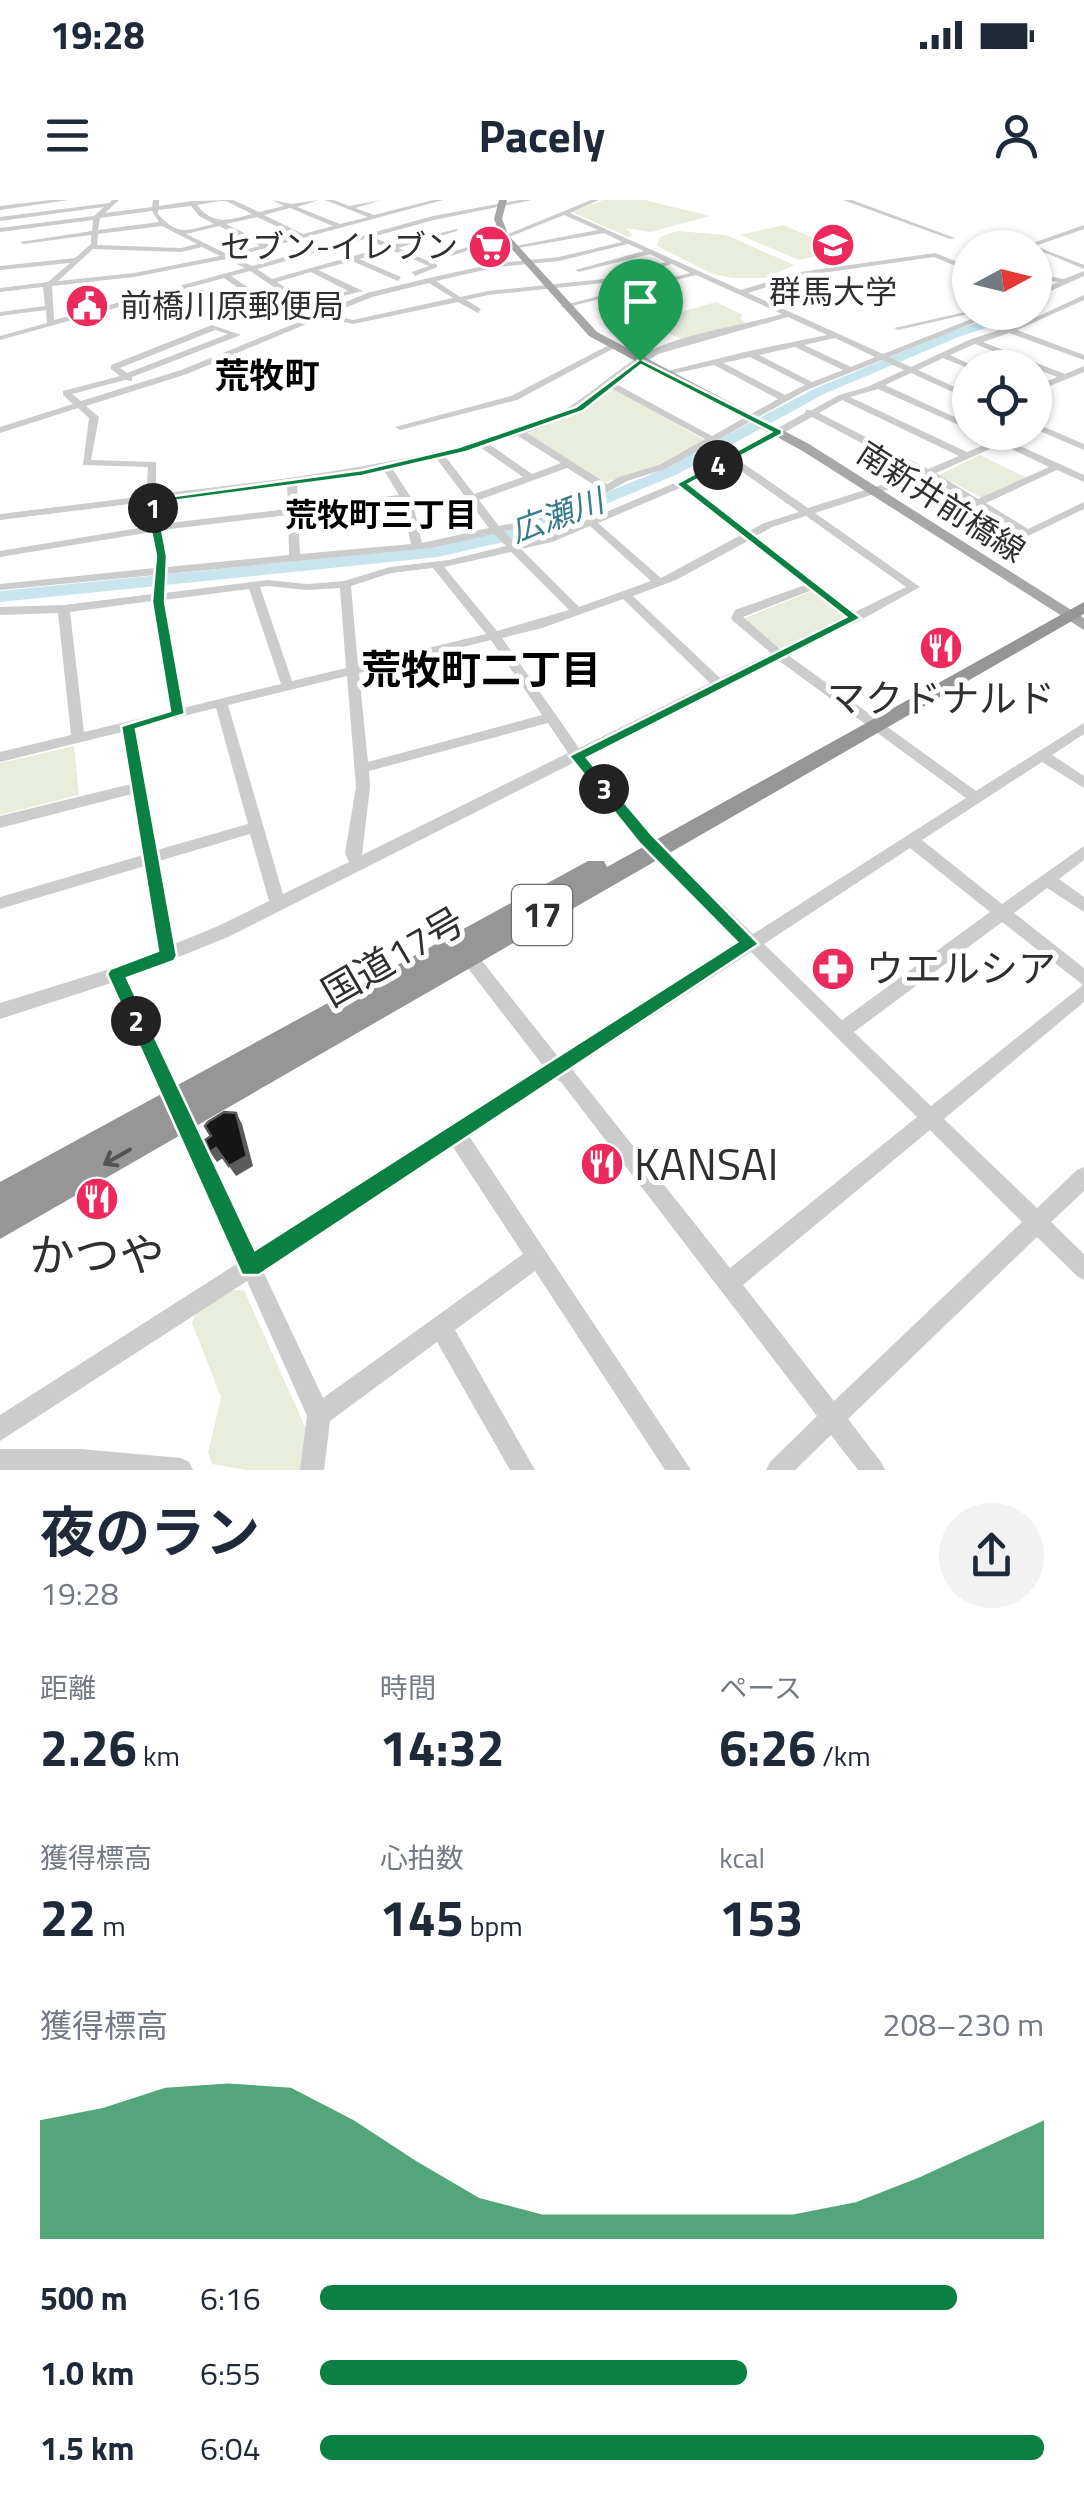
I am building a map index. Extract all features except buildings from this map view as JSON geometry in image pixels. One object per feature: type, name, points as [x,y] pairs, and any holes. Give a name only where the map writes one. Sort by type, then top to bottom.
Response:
[{"type":"highway","name":"国道17号","points":[[0,1224],[178,1111],[870,721],[1073,614],[1084,593]]},
{"type":"highway","name":"国道17号","points":[[0,1198],[178,1111],[469,957],[652,845]]},
{"type":"main road","points":[[502,202],[498,219],[509,242]]},
{"type":"main road","name":"南新井前橋線","points":[[509,242],[582,326],[612,346],[762,424],[1073,614]]},
{"type":"street","points":[[0,208],[66,200]]},
{"type":"street","points":[[0,230],[155,204],[225,200],[302,236]]},
{"type":"street","points":[[0,430],[140,387],[324,316],[435,267],[275,200]]},
{"type":"street","points":[[180,234],[316,200]]},
{"type":"street","points":[[328,200],[372,218]]},
{"type":"street","points":[[348,208],[379,200]]},
{"type":"street","points":[[0,338],[448,215],[529,200]]},
{"type":"street","points":[[509,242],[596,200]]},
{"type":"street","points":[[846,200],[952,238]]},
{"type":"street","points":[[53,201],[55,223]]},
{"type":"street","points":[[0,290],[137,275],[436,201],[466,249]]},
{"type":"street","points":[[0,219],[112,202]]},
{"type":"street","points":[[51,324],[47,308],[49,284],[93,247],[97,216],[112,202]]},
{"type":"street","points":[[192,203],[201,216],[266,246]]},
{"type":"street","points":[[155,204],[162,224]]},
{"type":"street","points":[[565,213],[952,389]]},
{"type":"street","points":[[23,242],[162,224],[251,268],[324,316],[358,322],[488,293],[601,281],[673,262]]},
{"type":"street","points":[[22,227],[26,287]]},
{"type":"street","points":[[1052,238],[1082,229]]},
{"type":"street","points":[[271,281],[455,230]]},
{"type":"street","points":[[425,262],[466,249],[604,231]]},
{"type":"street","points":[[57,238],[60,261]]},
{"type":"street","points":[[306,304],[497,264],[558,259],[629,242]]},
{"type":"street","points":[[93,247],[183,250],[202,245]]},
{"type":"street","points":[[578,270],[650,252]]},
{"type":"street","points":[[742,292],[800,274],[935,255],[952,262]]},
{"type":"street","points":[[1052,256],[1084,270]]},
{"type":"street","points":[[352,258],[400,284],[430,306]]},
{"type":"street","points":[[558,259],[625,292]]},
{"type":"street","points":[[0,268],[78,260]]},
{"type":"street","points":[[497,264],[519,289]]},
{"type":"street","points":[[313,270],[355,292]]},
{"type":"street","points":[[471,270],[478,282]]},
{"type":"street","points":[[1052,285],[1084,270]]},
{"type":"street","points":[[457,273],[488,293]]},
{"type":"street","points":[[564,306],[697,273]]},
{"type":"street","points":[[226,276],[275,310]]},
{"type":"street","points":[[1052,278],[1064,280]]},
{"type":"street","points":[[429,280],[478,311]]},
{"type":"street","points":[[1052,295],[1076,302]]},
{"type":"street","points":[[1052,312],[1084,296]]},
{"type":"street","points":[[0,314],[47,308]]},
{"type":"street","points":[[0,517],[292,483],[440,456],[520,433],[582,408],[640,361],[788,315]]},
{"type":"street","points":[[898,328],[952,317]]},
{"type":"street","points":[[0,588],[160,582],[344,584],[387,570],[436,565],[515,548],[682,484],[730,458],[785,399],[812,384],[952,329]]},
{"type":"street","points":[[0,611],[64,609],[160,582],[496,531],[569,506],[674,461],[711,439],[809,412],[877,385],[906,368],[1008,330],[1084,358]]},
{"type":"street","points":[[178,714],[151,500],[153,464],[86,463],[94,417],[67,393],[125,376],[236,334],[260,342]]},
{"type":"street","points":[[664,373],[835,336]]},
{"type":"street","points":[[974,341],[1064,376]]},
{"type":"street","points":[[797,344],[850,370]]},
{"type":"street","points":[[400,427],[514,398],[612,346]]},
{"type":"street","points":[[749,352],[812,384]]},
{"type":"street","points":[[943,355],[952,359]]},
{"type":"street","points":[[715,362],[785,399]]},
{"type":"street","points":[[1052,381],[1084,369]]},
{"type":"street","points":[[125,376],[140,387]]},
{"type":"street","points":[[612,385],[711,439]]},
{"type":"street","points":[[877,385],[952,419]]},
{"type":"street","points":[[842,397],[966,456]]},
{"type":"street","points":[[809,412],[928,473],[1028,533],[1084,505]]},
{"type":"street","points":[[520,433],[606,488]]},
{"type":"street","points":[[1052,433],[1084,447]]},
{"type":"street","points":[[482,444],[532,478]]},
{"type":"street","points":[[0,757],[495,637],[577,612],[660,583],[748,535],[928,473],[981,450]]},
{"type":"street","points":[[1019,450],[1084,479]]},
{"type":"street","points":[[659,454],[693,470]]},
{"type":"street","points":[[440,456],[496,531],[577,612]]},
{"type":"street","points":[[0,1010],[168,956],[278,905],[914,587],[730,458]]},
{"type":"street","points":[[472,499],[568,464]]},
{"type":"street","points":[[978,503],[1057,467]]},
{"type":"street","points":[[388,468],[406,497],[416,546]]},
{"type":"street","points":[[292,483],[295,559]]},
{"type":"street","points":[[682,484],[855,618]]},
{"type":"street","points":[[0,554],[156,528],[406,497]]},
{"type":"street","points":[[591,522],[660,583]]},
{"type":"street","points":[[436,565],[495,637],[577,756],[652,845],[1084,1269]]},
{"type":"street","points":[[253,584],[288,687]]},
{"type":"street","points":[[344,584],[362,768],[363,792],[353,854],[358,865]]},
{"type":"street","points":[[815,586],[736,615],[780,655],[975,796]]},
{"type":"street","points":[[626,596],[719,685]]},
{"type":"street","points":[[64,609],[78,738]]},
{"type":"street","points":[[221,703],[278,905]]},
{"type":"street","points":[[362,768],[552,717]]},
{"type":"street","points":[[128,726],[168,956]]},
{"type":"street","points":[[0,1429],[1084,728]]},
{"type":"street","points":[[1041,754],[1084,783]]},
{"type":"street","points":[[0,822],[138,787]]},
{"type":"street","points":[[0,903],[255,826]]},
{"type":"street","points":[[911,840],[1084,978]]},
{"type":"street","points":[[842,1030],[1084,852]]},
{"type":"street","points":[[1047,879],[1084,906]]},
{"type":"street","points":[[469,957],[556,1069],[568,1076],[873,1470]]},
{"type":"street","points":[[116,974],[319,1415],[312,1470]]},
{"type":"street","points":[[730,1283],[1084,992]]},
{"type":"street","points":[[456,1134],[679,1470]]},
{"type":"street","points":[[778,1470],[1084,1176]]},
{"type":"street","points":[[319,1415],[536,1257]]},
{"type":"street","points":[[442,1329],[523,1470]]},
{"type":"street","points":[[0,1461],[80,1461],[181,1470]]},
{"type":"green space","points":[[603,200],[645,200],[710,216],[651,232],[626,228],[633,236],[628,237],[572,212]]},
{"type":"green space","points":[[783,225],[842,250],[799,260],[740,235]]},
{"type":"green space","points":[[677,231],[726,235],[794,265],[766,278],[713,274],[657,246],[660,237]]},
{"type":"green space","points":[[716,302],[743,315],[740,318],[745,323],[685,341],[645,322]]},
{"type":"green space","points":[[611,389],[704,440],[654,467],[603,483],[527,434],[584,409]]},
{"type":"green space","points":[[980,455],[1027,478],[982,498],[939,475]]},
{"type":"green space","points":[[815,590],[845,613],[843,617],[781,649],[742,619]]},
{"type":"green space","points":[[74,746],[79,795],[0,815],[0,763]]},
{"type":"green space","points":[[233,1290],[244,1290],[307,1431],[301,1470],[246,1470],[212,1464],[208,1453],[221,1397],[192,1323],[196,1312]]},
{"type":"water","name":"広瀬川","points":[[954,330],[980,330],[824,394],[678,474],[529,536],[438,557],[0,602],[0,591],[426,548],[521,527],[652,474],[814,389]]},
{"type":"place","name":"群馬大学","points":[[833,245]]},
{"type":"place","name":"セブン-イレブン","points":[[490,247]]},
{"type":"place","name":"前橋川原郵便局","points":[[87,306]]},
{"type":"place","name":"マクドナルド","points":[[941,648]]},
{"type":"place","name":"ウエルシア","points":[[833,969]]},
{"type":"place","name":"KANSAI","points":[[602,1164]]},
{"type":"place","name":"かつや","points":[[97,1199]]},
{"type":"district","name":"荒牧町","points":[[267,376]]},
{"type":"district","name":"荒牧町三丁目","points":[[381,515]]},
{"type":"district","name":"荒牧町二丁目","points":[[481,670]]},
{"type":"route","points":[[640,361],[778,432],[682,484],[855,618],[577,756],[646,839],[750,944],[250,1266],[116,974],[168,956],[128,726],[178,714],[158,602],[162,556],[151,500],[362,473],[462,450],[580,409],[640,361]]}]
